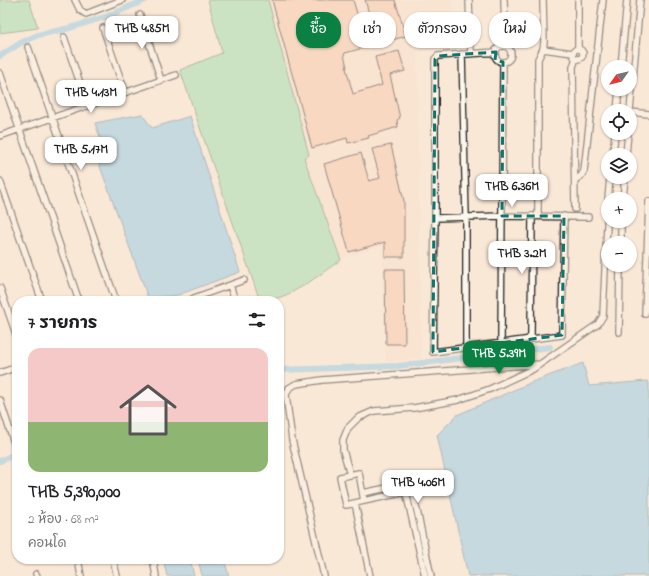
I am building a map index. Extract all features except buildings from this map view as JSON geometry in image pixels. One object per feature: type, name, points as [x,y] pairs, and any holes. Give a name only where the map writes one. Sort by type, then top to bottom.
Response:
[{"type":"street","points":[[75,0],[80,10],[86,14],[122,0]]},
{"type":"street","points":[[469,0],[471,53]]},
{"type":"street","points":[[504,0],[505,12]]},
{"type":"street","points":[[528,338],[531,336],[538,59],[543,49],[543,0]]},
{"type":"street","points":[[575,209],[573,68],[576,49],[578,49],[578,0]]},
{"type":"street","points":[[574,180],[581,176],[584,171],[603,0]]},
{"type":"street","points":[[622,60],[627,0]]},
{"type":"street","points":[[631,104],[640,0]]},
{"type":"street","points":[[140,15],[161,80]]},
{"type":"street","points":[[102,28],[125,92]]},
{"type":"street","points":[[64,37],[88,106]]},
{"type":"street","points":[[28,47],[114,296]]},
{"type":"street","points":[[499,48],[496,52],[496,57],[503,62]]},
{"type":"street","points":[[503,62],[508,60],[511,53],[509,48]]},
{"type":"street","points":[[543,49],[580,58],[583,54],[581,50],[578,49]]},
{"type":"street","points":[[496,52],[438,56],[435,59],[434,352],[528,338],[562,335],[564,216]]},
{"type":"street","points":[[462,54],[466,217],[466,348]]},
{"type":"street","points":[[501,343],[503,62]]},
{"type":"street","points":[[0,73],[77,296]]},
{"type":"street","points":[[0,136],[176,75]]},
{"type":"street","points":[[637,112],[649,114]]},
{"type":"street","points":[[0,181],[40,296]]},
{"type":"street","points":[[645,314],[649,201]]},
{"type":"street","points":[[435,218],[588,216]]},
{"type":"street","points":[[350,475],[343,450],[343,440],[348,428],[358,418],[374,411],[414,408],[458,400],[490,389],[533,369],[598,324],[603,316],[607,228]]},
{"type":"street","points":[[619,332],[620,272]]},
{"type":"street","points":[[203,296],[244,280]]},
{"type":"street","points":[[230,285],[233,296]]},
{"type":"street","points":[[0,288],[12,323]]},
{"type":"street","points":[[324,576],[292,440],[286,395],[289,388],[296,384],[322,380],[540,364]]},
{"type":"street","points":[[0,373],[12,369]]},
{"type":"street","points":[[0,400],[12,437]]},
{"type":"street","points":[[364,501],[359,473],[340,477],[346,505],[406,492],[410,495],[431,576]]},
{"type":"street","points":[[362,493],[411,483],[410,495],[425,576]]},
{"type":"street","points":[[355,503],[370,576]]},
{"type":"street","points":[[79,564],[81,576]]},
{"type":"street","points":[[114,564],[116,576]]},
{"type":"street","points":[[154,564],[156,576]]},
{"type":"highlighted area","points":[[496,52],[495,60],[503,62],[502,216],[564,216],[562,335],[433,352],[435,59],[438,56]]},
{"type":"shaded area","points":[[268,0],[452,0],[452,12],[404,12],[404,48],[454,48],[417,51],[421,359],[386,361],[382,246],[341,259],[304,158],[309,155]]},
{"type":"green space","points":[[0,0],[29,0],[38,28],[0,33]]},
{"type":"green space","points":[[208,0],[268,0],[309,155],[304,158],[341,260],[313,280],[284,296],[258,296],[180,70],[222,53]]},
{"type":"water","points":[[142,114],[152,128],[190,116],[240,272],[178,295],[147,296],[98,161],[105,152],[95,123]]},
{"type":"water","points":[[583,363],[589,386],[647,381],[649,383],[649,576],[468,576],[437,435],[457,415],[532,382]]},
{"type":"water","points":[[164,564],[191,564],[194,576],[167,576]]},
{"type":"water","points":[[199,564],[225,564],[229,576],[202,576]]},
{"type":"waterway","points":[[0,56],[24,41],[38,35],[70,28],[108,16],[145,0]]},
{"type":"waterway","points":[[284,370],[398,366],[550,347]]},
{"type":"waterway","points":[[0,461],[12,455]]}]
